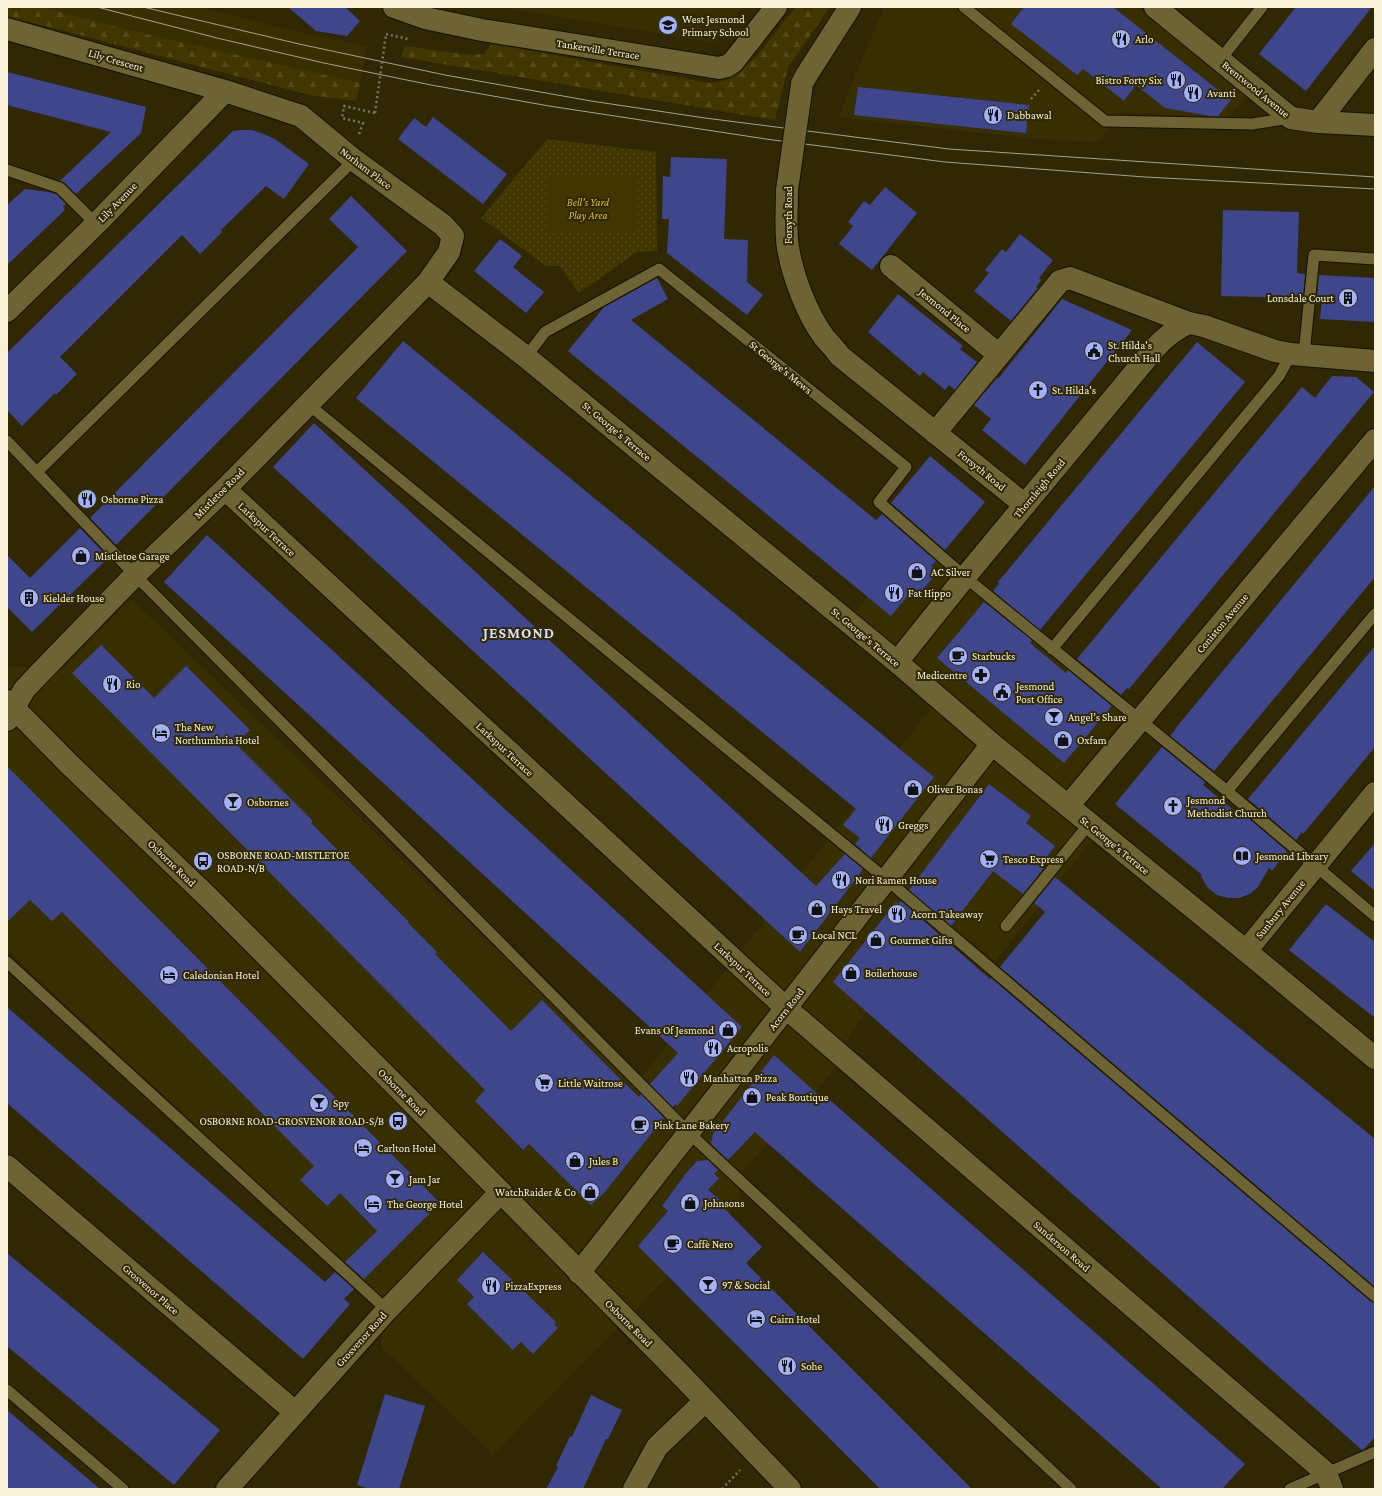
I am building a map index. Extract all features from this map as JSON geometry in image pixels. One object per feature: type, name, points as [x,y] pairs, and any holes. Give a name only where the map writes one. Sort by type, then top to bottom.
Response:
[{"type":"street","name":"Tankerville Terrace","points":[[394,7],[425,18],[482,30],[719,68],[727,66],[733,62],[776,7]]},
{"type":"street","name":"Forsyth Road","points":[[850,7],[802,84],[787,190],[786,221],[788,248],[797,282],[810,312],[823,336],[840,356],[1025,505]]},
{"type":"street","name":"Brentwood Avenue","points":[[1155,7],[1291,118],[1318,122],[1375,125]]},
{"type":"street","name":"Lily Crescent","points":[[7,29],[225,91]]},
{"type":"street","points":[[1318,122],[1375,49]]},
{"type":"street","name":"Norham Place","points":[[225,91],[301,116],[354,160],[443,225],[453,236],[449,252],[428,282]]},
{"type":"street","name":"Lily Avenue","points":[[7,311],[96,224],[225,91]]},
{"type":"street","name":"Jesmond Place","points":[[891,266],[998,354]]},
{"type":"street","points":[[935,432],[998,354],[1060,281],[1070,278],[1189,323],[1204,326],[1275,351],[1375,361]]},
{"type":"street","name":"St. George's Terrace","points":[[428,282],[526,357],[897,662],[992,744],[1375,1058]]},
{"type":"street","name":"Mistletoe Road","points":[[9,709],[24,690],[135,575],[225,489],[428,282]]},
{"type":"street","name":"Thornleigh Road","points":[[897,662],[965,577],[1155,348],[1175,329],[1189,323]]},
{"type":"street","name":"Coniston Avenue","points":[[1068,806],[1375,440]]},
{"type":"street","name":"Larkspur Terrace","points":[[225,489],[786,1008]]},
{"type":"street","name":"Osborne Road","points":[[9,709],[209,898],[500,1193],[511,1202],[579,1273],[682,1376],[790,1489]]},
{"type":"street","name":"Acorn Road","points":[[579,1273],[992,744]]},
{"type":"street","name":"Sunbury Avenue","points":[[1246,951],[1314,865],[1375,793]]},
{"type":"street","name":"Sanderson Road","points":[[786,1008],[1329,1481]]},
{"type":"street","name":"Grosvenor Place","points":[[7,1166],[295,1412]]},
{"type":"street","name":"Grosvenor Road","points":[[227,1489],[387,1310],[500,1193]]},
{"type":"street","points":[[634,1489],[657,1447],[705,1401]]},
{"type":"lane","points":[[964,7],[1105,121],[1252,124],[1291,118]]},
{"type":"lane","points":[[1220,60],[1262,7]]},
{"type":"lane","points":[[37,472],[354,160]]},
{"type":"lane","points":[[7,170],[60,188],[96,224]]},
{"type":"lane","points":[[1052,649],[1297,354],[1314,256],[1375,260]]},
{"type":"lane","name":"St George's Mews","points":[[526,357],[545,332],[660,269],[906,467],[879,502],[965,577]]},
{"type":"lane","points":[[308,404],[886,879],[1375,1296]]},
{"type":"lane","points":[[7,441],[135,575],[689,1132],[1071,1489]]},
{"type":"lane","points":[[965,577],[1227,791],[1375,916]]},
{"type":"lane","points":[[1227,791],[1375,614]]},
{"type":"lane","points":[[1006,926],[1089,824]]},
{"type":"lane","points":[[7,962],[387,1310]]},
{"type":"lane","points":[[7,1390],[123,1489]]},
{"type":"lane","points":[[1290,1489],[1329,1481],[1375,1452]]},
{"type":"path","points":[[360,133],[362,123],[342,118],[344,106],[374,113],[386,34],[413,40]]},
{"type":"shaded area","points":[[7,7],[200,7],[281,28],[367,46],[356,101],[310,95],[7,16]]},
{"type":"shaded area","name":"West Jesmond Primary School","points":[[501,7],[743,7],[715,43]]},
{"type":"shaded area","points":[[884,7],[1137,7],[1249,94],[1228,118],[1121,112],[1097,143],[1026,138],[838,117]]},
{"type":"shaded area","points":[[913,540],[1125,716],[1055,805],[1094,838],[995,961],[938,915],[852,1032],[830,1075],[741,1173],[739,1202],[493,1455],[382,1347],[379,1295],[7,950],[7,665],[61,670],[131,599],[545,995],[636,1085],[945,690],[855,613]]},
{"type":"green space","points":[[7,7],[41,7],[120,28],[360,83],[356,101],[310,95],[7,16]]},
{"type":"green space","points":[[796,7],[830,7],[788,67],[775,120],[401,57],[405,46],[470,55],[483,54],[492,44],[710,83],[727,80],[755,58]]},
{"type":"green space","name":"Bell's Yard Play Area","points":[[547,139],[656,152],[657,251],[637,252],[579,293],[560,266],[546,266],[481,218]]},
{"type":"green space","points":[[635,175],[636,233],[549,234],[548,176]]},
{"type":"building","points":[[288,7],[345,7],[360,21],[347,36],[316,31]]},
{"type":"building","points":[[1024,7],[1113,7],[1231,100],[1218,116],[1210,116],[1165,108],[1136,85],[1124,101],[1083,69],[1077,75],[1011,24]]},
{"type":"building","points":[[1296,7],[1372,7],[1306,91],[1259,54]]},
{"type":"building","points":[[7,72],[146,107],[141,133],[76,194],[65,183],[60,181],[111,132],[7,105]]},
{"type":"building","points":[[858,87],[1029,105],[1026,133],[854,115]]},
{"type":"building","points":[[433,117],[507,174],[483,204],[398,139],[414,118],[426,127]]},
{"type":"building","points":[[252,130],[275,139],[309,164],[284,199],[266,186],[221,230],[222,232],[200,254],[182,235],[60,357],[77,374],[56,395],[55,393],[22,426],[7,410],[7,353],[233,131]]},
{"type":"building","points":[[671,157],[727,159],[724,239],[748,240],[747,282],[763,295],[747,315],[667,253],[669,219],[662,219],[663,176],[670,177]]},
{"type":"building","points":[[885,187],[917,213],[872,270],[839,244],[853,226],[848,222],[864,201],[870,205]]},
{"type":"building","points":[[25,189],[56,194],[66,204],[63,207],[65,210],[7,265],[7,205]]},
{"type":"building","points":[[351,196],[407,251],[116,545],[90,518],[358,247],[329,219]]},
{"type":"building","points":[[1223,210],[1299,212],[1297,273],[1305,274],[1303,298],[1221,296]]},
{"type":"building","points":[[1020,234],[1053,260],[1039,278],[1041,280],[1036,287],[1038,288],[1011,321],[974,291],[989,273],[985,270],[1002,249],[1006,252]]},
{"type":"building","points":[[500,239],[522,256],[513,267],[544,292],[526,313],[474,271]]},
{"type":"building","name":"Lonsdale Court","points":[[1319,275],[1375,278],[1375,322],[1320,319],[1322,299],[1317,299]]},
{"type":"building","points":[[657,278],[668,299],[631,320],[876,520],[882,514],[936,561],[931,566],[938,572],[920,593],[914,588],[891,616],[568,351],[604,307]]},
{"type":"building","points":[[898,294],[963,346],[960,349],[977,362],[955,390],[949,385],[945,390],[923,372],[920,376],[868,332]]},
{"type":"building","name":"St. Hilda's","points":[[1062,299],[1132,330],[1025,465],[982,430],[991,419],[974,405],[997,378],[998,379]]},
{"type":"building","points":[[403,341],[934,777],[871,858],[855,844],[860,838],[843,825],[856,809],[356,398]]},
{"type":"building","points":[[1197,342],[1245,382],[1040,630],[993,591],[999,584],[998,582]]},
{"type":"building","points":[[1332,376],[1356,377],[1374,392],[1129,689],[1127,688],[1121,695],[1077,659],[1302,387],[1315,398]]},
{"type":"building","points":[[314,423],[816,886],[845,854],[863,869],[800,952],[273,467]]},
{"type":"building","points":[[930,456],[985,502],[945,550],[891,503]]},
{"type":"building","points":[[1375,486],[1375,577],[1214,771],[1170,736]]},
{"type":"building","points":[[80,528],[106,555],[103,559],[105,561],[32,632],[7,607],[7,555],[30,578]]},
{"type":"building","points":[[207,535],[742,1027],[677,1106],[675,1104],[673,1107],[650,1084],[678,1053],[164,582]]},
{"type":"building","points":[[984,602],[1032,640],[1030,643],[1066,673],[1068,670],[1112,706],[1064,763],[937,658]]},
{"type":"building","points":[[101,645],[154,698],[186,666],[250,730],[236,744],[313,821],[311,823],[409,922],[408,923],[437,952],[435,954],[511,1031],[542,1000],[617,1076],[639,1097],[641,1094],[664,1118],[604,1193],[591,1205],[529,1144],[523,1150],[475,1101],[485,1090],[72,673]]},
{"type":"building","points":[[1375,646],[1375,747],[1303,834],[1302,832],[1296,840],[1248,799]]},
{"type":"building","points":[[1162,747],[1205,782],[1203,785],[1237,813],[1239,810],[1287,851],[1272,871],[1269,868],[1258,887],[1250,894],[1239,898],[1228,898],[1217,895],[1208,888],[1201,874],[1115,804]]},
{"type":"building","points":[[7,766],[440,1203],[364,1279],[345,1262],[377,1231],[340,1193],[327,1206],[300,1180],[314,1166],[62,912],[52,921],[30,900],[7,922]]},
{"type":"building","name":"Tesco Express","points":[[989,784],[1031,816],[1026,823],[1055,846],[1040,866],[1044,868],[1023,894],[993,871],[951,926],[909,890]]},
{"type":"building","points":[[1375,843],[1375,891],[1351,871]]},
{"type":"building","points":[[1055,877],[1375,1139],[1375,1287],[1000,967],[1045,912],[1034,903]]},
{"type":"building","points":[[901,901],[990,979],[991,978],[1370,1301],[1375,1303],[1375,1437],[1364,1449],[1362,1450],[833,982],[896,902],[898,904]]},
{"type":"building","points":[[1326,904],[1375,942],[1375,1018],[1289,950]]},
{"type":"building","points":[[7,1007],[325,1282],[335,1272],[354,1289],[344,1299],[350,1304],[303,1359],[7,1103]]},
{"type":"building","points":[[774,1055],[821,1097],[823,1094],[1245,1464],[1222,1489],[1162,1489],[755,1132],[728,1160],[711,1144],[713,1134]]},
{"type":"building","points":[[708,1160],[718,1170],[714,1174],[719,1178],[708,1190],[720,1200],[718,1202],[762,1247],[746,1263],[972,1489],[880,1489],[638,1246],[668,1211],[662,1206],[687,1172],[697,1161]]},
{"type":"building","points":[[483,1252],[556,1322],[554,1324],[558,1328],[533,1354],[521,1342],[513,1350],[467,1304],[474,1297],[457,1280]]},
{"type":"building","points":[[7,1253],[220,1430],[174,1485],[7,1346]]},
{"type":"building","points":[[385,1394],[425,1406],[399,1489],[370,1489],[357,1485]]},
{"type":"building","points":[[591,1395],[622,1410],[608,1439],[606,1439],[583,1489],[546,1489],[558,1467],[556,1466],[570,1436],[572,1437]]},
{"type":"building","points":[[7,1410],[100,1489],[7,1489]]},
{"type":"tram line","points":[[97,7],[217,38],[324,63],[431,85],[549,106],[766,139],[945,162],[1145,177],[1375,189]]},
{"type":"tram line","points":[[143,7],[299,44],[445,75],[591,101],[705,118],[949,149],[1375,177]]},
{"type":"place","name":"West Jesmond Primary School","points":[[668,25]]},
{"type":"place","name":"Arlo","points":[[1121,39]]},
{"type":"place","name":"Bistro Forty Six","points":[[1176,80]]},
{"type":"place","name":"Avanti","points":[[1193,93]]},
{"type":"place","name":"Dabbawal","points":[[993,115]]},
{"type":"place","name":"Lonsdale Court","points":[[1348,298]]},
{"type":"place","name":"St. Hilda's Church Hall","points":[[1094,351]]},
{"type":"place","name":"St. Hilda's","points":[[1038,390]]},
{"type":"place","name":"Osborne Pizza","points":[[87,499]]},
{"type":"place","name":"Mistletoe Garage","points":[[81,556]]},
{"type":"place","name":"AC Silver","points":[[917,572]]},
{"type":"place","name":"Fat Hippo","points":[[894,593]]},
{"type":"place","name":"Kielder House","points":[[29,598]]},
{"type":"place","name":"Starbucks","points":[[958,656]]},
{"type":"place","name":"Medicentre","points":[[981,675]]},
{"type":"place","name":"Rio","points":[[112,684]]},
{"type":"place","name":"Jesmond Post Office","points":[[1002,692]]},
{"type":"place","name":"Angel’s Share","points":[[1054,717]]},
{"type":"place","name":"The New Northumbria Hotel","points":[[161,733]]},
{"type":"place","name":"Oxfam","points":[[1063,740]]},
{"type":"place","name":"Oliver Bonas","points":[[913,789]]},
{"type":"place","name":"Osbornes","points":[[233,802]]},
{"type":"place","name":"Jesmond Methodist Church","points":[[1173,806]]},
{"type":"place","name":"Greggs","points":[[884,825]]},
{"type":"place","name":"Jesmond Library","points":[[1242,856]]},
{"type":"place","name":"Tesco Express","points":[[989,859]]},
{"type":"place","name":"OSBORNE ROAD-MISTLETOE ROAD-N/B","points":[[203,861]]},
{"type":"place","name":"Nori Ramen House","points":[[841,880]]},
{"type":"place","name":"Hays Travel","points":[[817,909]]},
{"type":"place","name":"Acorn Takeaway","points":[[897,914]]},
{"type":"place","name":"Local NCL","points":[[798,935]]},
{"type":"place","name":"Gourmet Gifts","points":[[876,940]]},
{"type":"place","name":"Boilerhouse","points":[[851,973]]},
{"type":"place","name":"Caledonian Hotel","points":[[169,975]]},
{"type":"place","name":"Evans Of Jesmond","points":[[728,1030]]},
{"type":"place","name":"Acropolis","points":[[713,1048]]},
{"type":"place","name":"Manhattan Pizza","points":[[689,1078]]},
{"type":"place","name":"Little Waitrose","points":[[544,1083]]},
{"type":"place","name":"Peak Boutique","points":[[752,1097]]},
{"type":"place","name":"Spy","points":[[319,1103]]},
{"type":"place","name":"OSBORNE ROAD-GROSVENOR ROAD-S/B","points":[[398,1121]]},
{"type":"place","name":"Pink Lane Bakery","points":[[640,1125]]},
{"type":"place","name":"Carlton Hotel","points":[[363,1148]]},
{"type":"place","name":"Jules B","points":[[575,1161]]},
{"type":"place","name":"Jam Jar","points":[[395,1179]]},
{"type":"place","name":"WatchRaider & Co","points":[[590,1192]]},
{"type":"place","name":"Johnsons","points":[[690,1203]]},
{"type":"place","name":"The George Hotel","points":[[373,1204]]},
{"type":"place","name":"Caffè Nero","points":[[673,1244]]},
{"type":"place","name":"97 & Social","points":[[708,1285]]},
{"type":"place","name":"PizzaExpress","points":[[491,1286]]},
{"type":"place","name":"Cairn Hotel","points":[[756,1319]]},
{"type":"place","name":"Sohe","points":[[787,1366]]},
{"type":"district","name":"JESMOND","points":[[519,633]]}]
